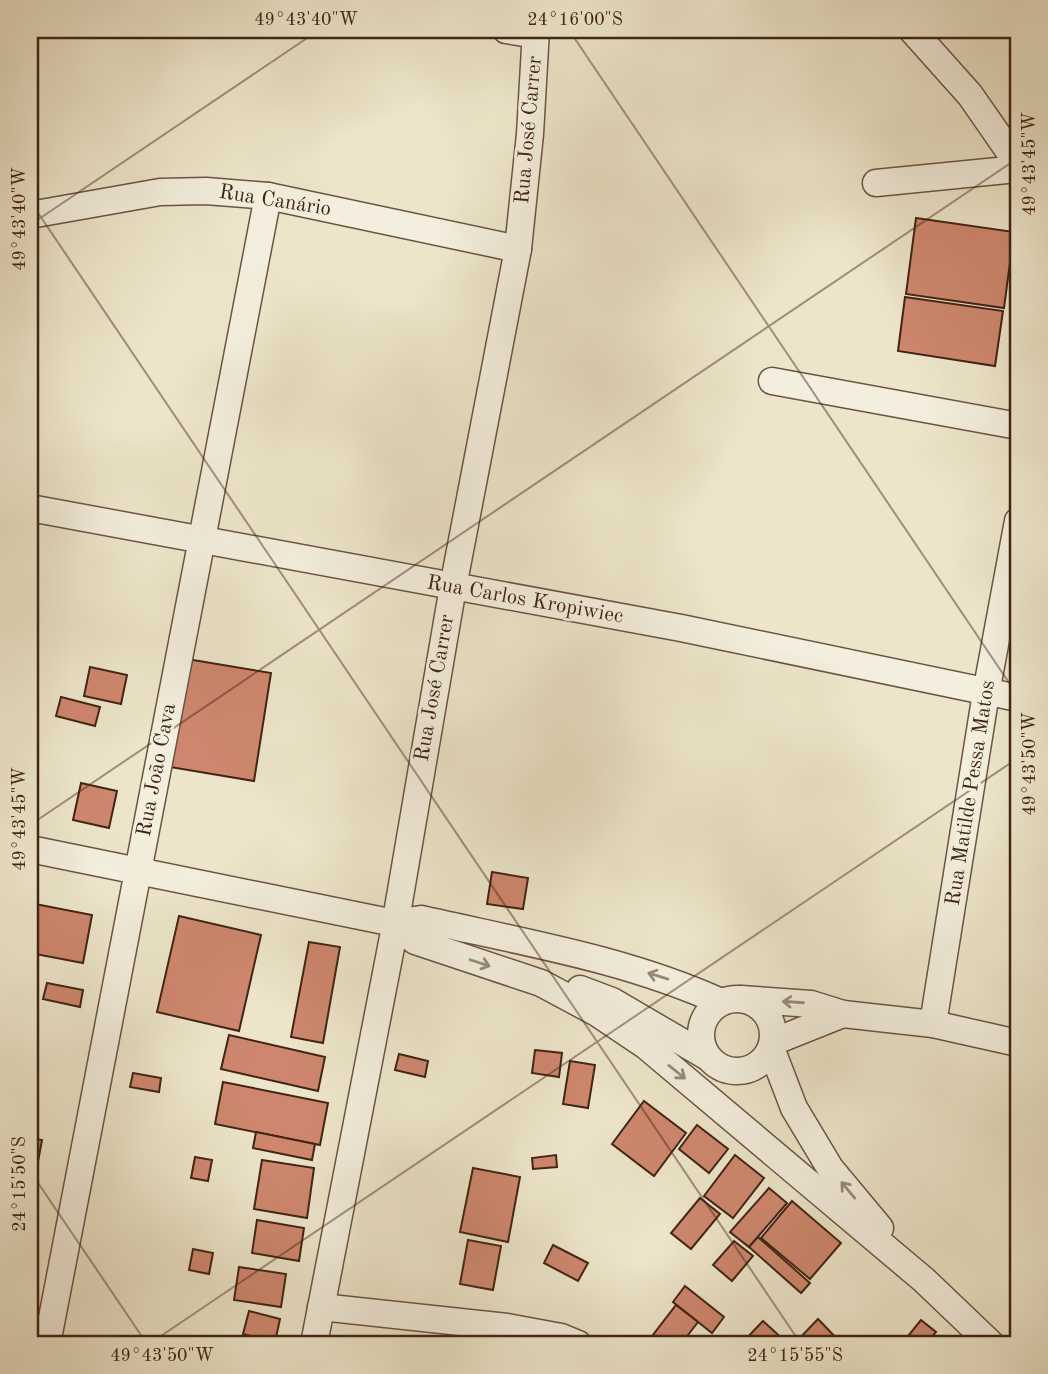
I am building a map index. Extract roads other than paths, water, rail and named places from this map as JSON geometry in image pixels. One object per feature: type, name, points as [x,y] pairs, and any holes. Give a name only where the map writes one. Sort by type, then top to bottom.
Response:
[{"type":"street","points":[[506,30],[536,33]]},
{"type":"street","points":[[876,183],[1018,167],[970,95],[912,30]]},
{"type":"street","name":"Rua José Carrer","points":[[314,1344],[394,923],[453,586],[518,249],[536,33]]},
{"type":"street","name":"Rua Canário","points":[[30,215],[160,192],[206,191],[268,195],[518,249]]},
{"type":"street","name":"Rua João Cava","points":[[47,1344],[268,195]]},
{"type":"street","points":[[772,381],[1018,426]]},
{"type":"street","name":"Rua Carlos Kropiwiec","points":[[30,508],[681,628],[1018,698]]},
{"type":"street","name":"Rua Matilde Pessa Matos","points":[[933,1024],[986,693],[1018,521]]},
{"type":"street","points":[[30,849],[394,923],[421,919],[607,962],[731,1000],[755,1003],[766,1013],[773,1027],[772,1045],[794,1108],[830,1168],[923,1280]]},
{"type":"street","points":[[394,923],[415,942],[541,983],[576,988],[612,1001],[715,1062],[737,1072],[751,1069],[763,1060],[772,1045],[843,1014]]},
{"type":"street","points":[[541,983],[597,1013],[636,1039],[923,1280],[991,1344]]},
{"type":"street","points":[[704,1094],[715,1062],[700,1036],[705,1016],[731,1000],[811,1004],[843,1014],[933,1024],[1018,1043]]},
{"type":"street","points":[[321,1307],[507,1327],[561,1337],[579,1344]]}]
